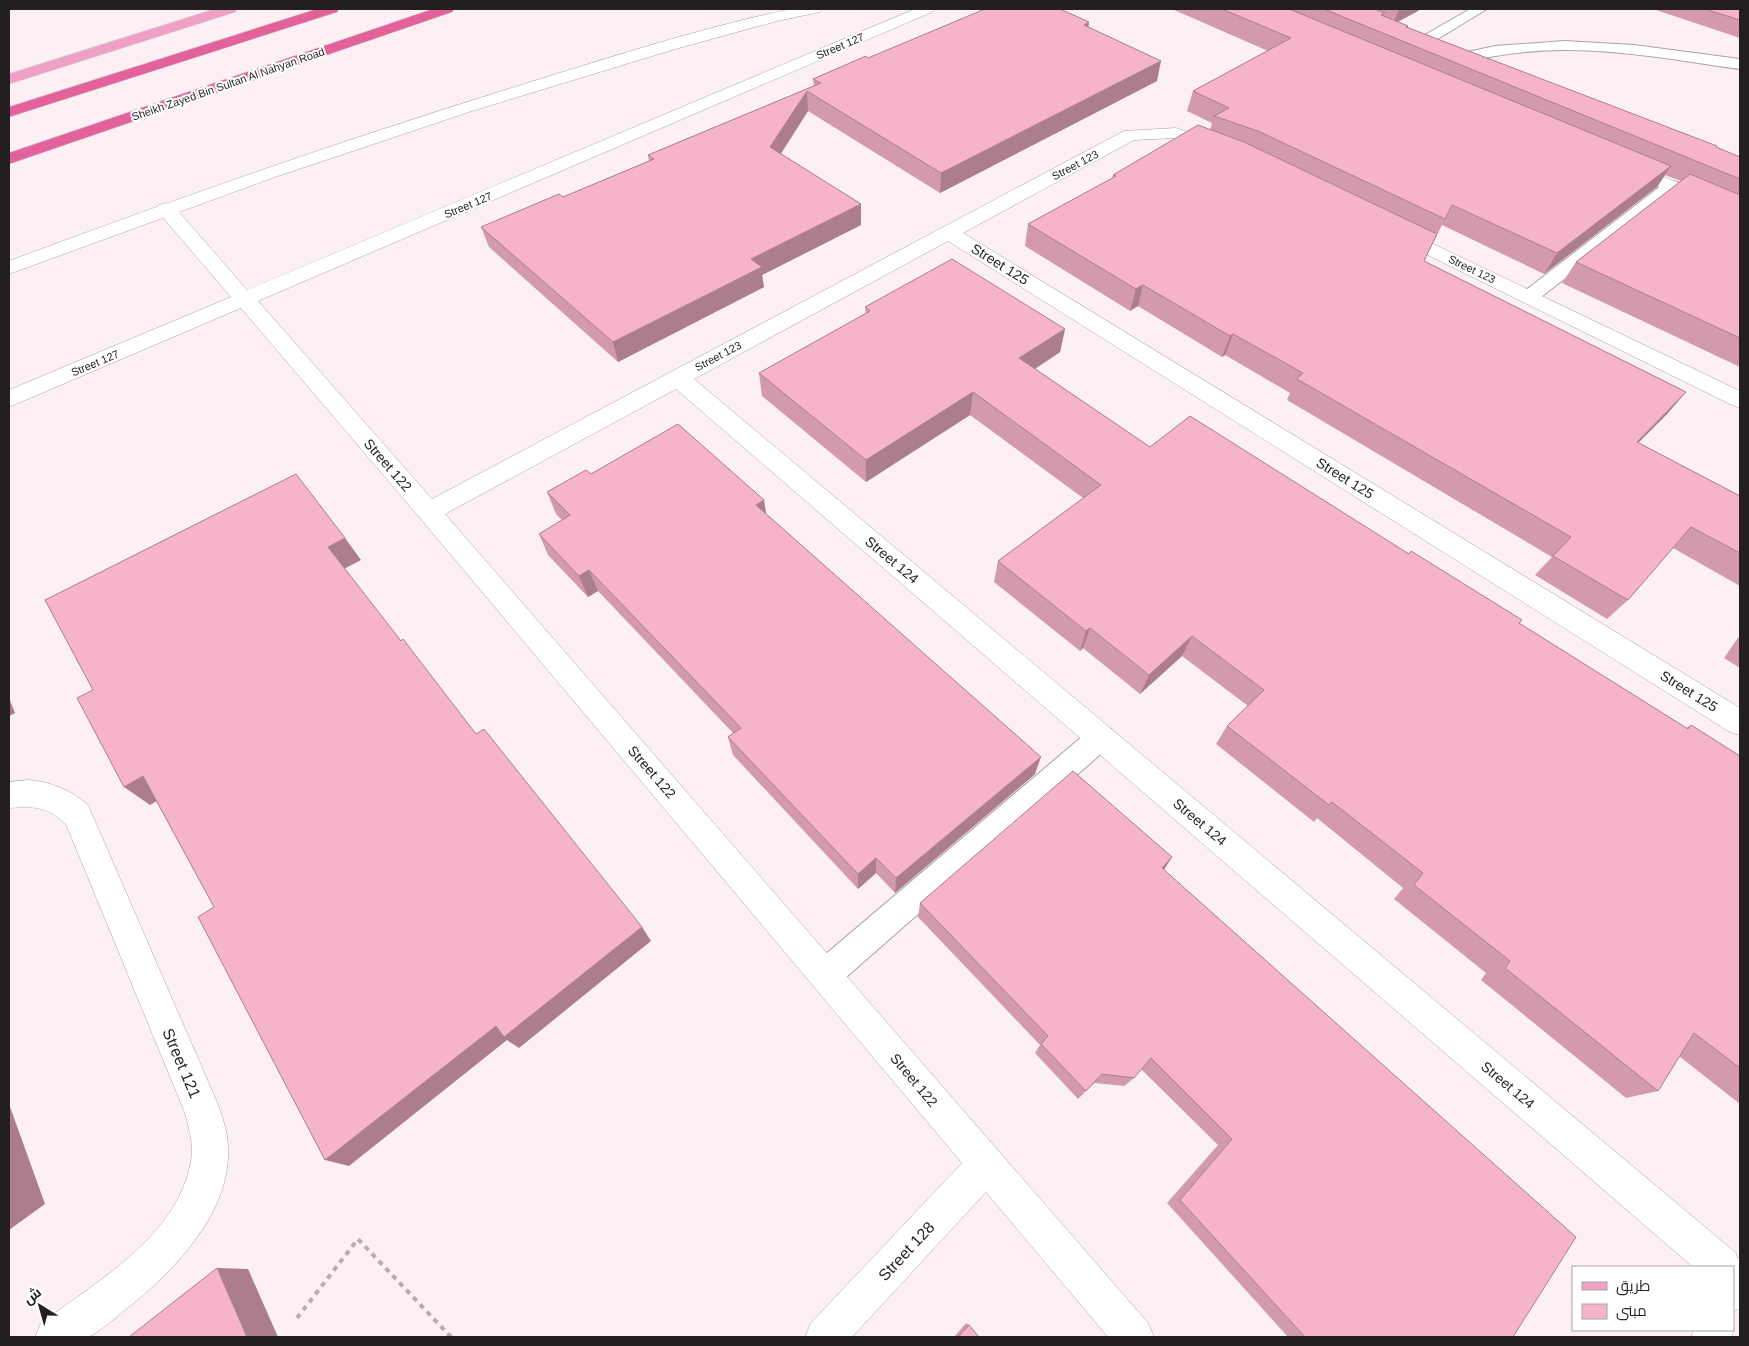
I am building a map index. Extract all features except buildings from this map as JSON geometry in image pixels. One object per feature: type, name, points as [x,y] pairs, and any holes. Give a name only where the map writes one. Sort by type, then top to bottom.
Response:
[{"type":"highway","points":[[9,112],[332,9]]},
{"type":"highway","name":"Sheikh Zayed Bin Sultan Al Nahyan Road","points":[[9,158],[447,9]]},
{"type":"highway","points":[[9,165],[86,132]]},
{"type":"main road","points":[[9,79],[230,9]]},
{"type":"street","points":[[9,268],[328,152],[558,78],[752,23],[815,9]]},
{"type":"street","name":"Street 127","points":[[9,399],[927,9]]},
{"type":"street","name":"Street 123","points":[[429,512],[1130,135],[1176,133],[1235,154]]},
{"type":"street","points":[[1609,159],[1740,214]]},
{"type":"street","name":"Street 122","points":[[166,210],[429,512],[1134,1337]]},
{"type":"street","name":"Street 123","points":[[1378,222],[1740,400]]},
{"type":"street","name":"Street 125","points":[[949,233],[1740,722]]},
{"type":"street","name":"Street 124","points":[[678,378],[1719,1266]]},
{"type":"street","name":"Street 121","points":[[9,795],[32,793],[51,797],[66,804],[77,815],[203,1113],[208,1131],[210,1152],[208,1176],[198,1201],[184,1226],[164,1250],[117,1290],[55,1337]]},
{"type":"street","name":"Street 128","points":[[825,1337],[986,1165]]},
{"type":"lane","points":[[1421,42],[1480,9]]},
{"type":"lane","points":[[1404,36],[1486,68]]},
{"type":"lane","points":[[1459,58],[1519,46],[1590,44],[1740,64]]},
{"type":"lane","points":[[1529,297],[1672,186]]},
{"type":"lane","points":[[825,975],[1101,737]]},
{"type":"path","points":[[297,1318],[358,1239],[451,1337]]}]
